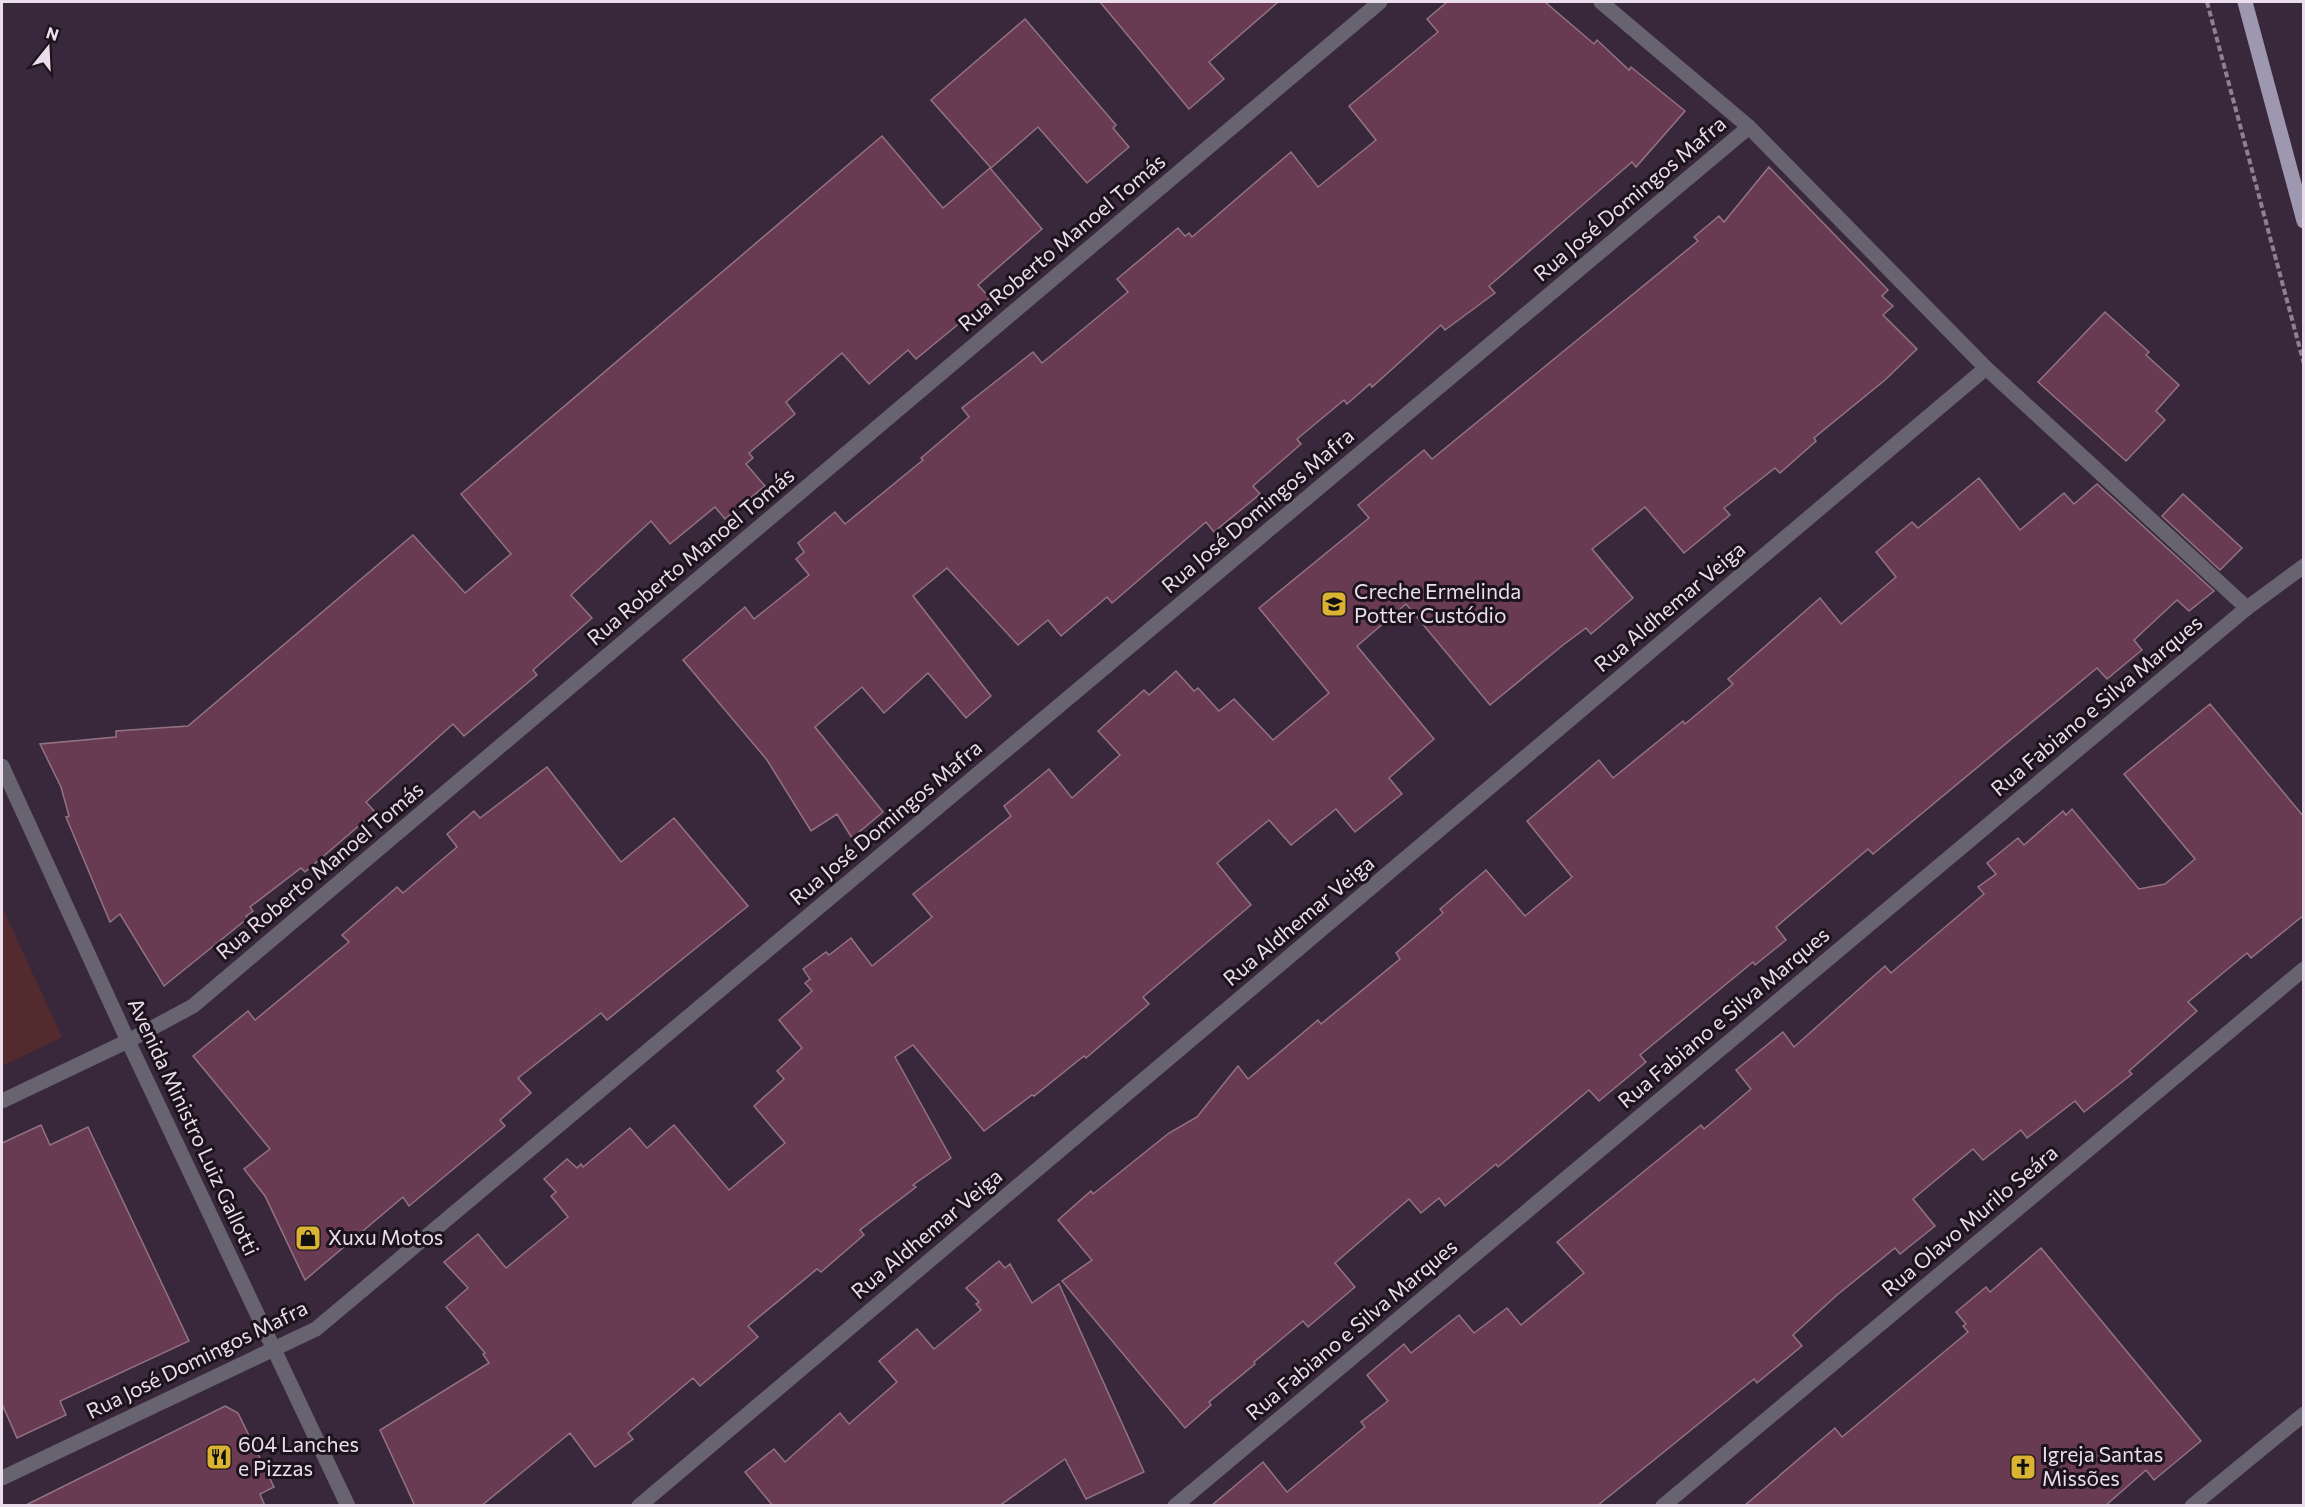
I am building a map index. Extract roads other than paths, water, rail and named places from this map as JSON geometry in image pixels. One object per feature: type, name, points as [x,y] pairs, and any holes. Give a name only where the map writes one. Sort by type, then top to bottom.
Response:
[{"type":"main road","points":[[2245,2],[2304,221]]},
{"type":"street","name":"Rua Roberto Manoel Tomás","points":[[2,1101],[128,1041],[193,1006],[1380,2]]},
{"type":"street","points":[[1601,2],[1749,126],[1986,368],[2247,608]]},
{"type":"street","name":"Rua José Domingos Mafra","points":[[2,1478],[316,1329],[1749,126]]},
{"type":"street","name":"Rua Aldhemar Veiga","points":[[639,1506],[1986,368]]},
{"type":"street","name":"Rua Fabiano e Silva Marques","points":[[1175,1506],[2247,608],[2304,566]]},
{"type":"street","name":"Avenida Ministro Luiz Gallotti","points":[[2,765],[128,1041],[275,1347],[348,1506]]},
{"type":"street","name":"Rua Olavo Murilo Seára","points":[[1663,1506],[2304,969]]},
{"type":"street","points":[[2192,1506],[2304,1414]]},
{"type":"place","name":"Creche Ermelinda Potter Custódio","points":[[1334,604]]},
{"type":"place","name":"Xuxu Motos","points":[[308,1238]]},
{"type":"place","name":"604 Lanches e Pizzas","points":[[219,1457]]},
{"type":"place","name":"Igreja Santas Missões","points":[[2023,1467]]}]
